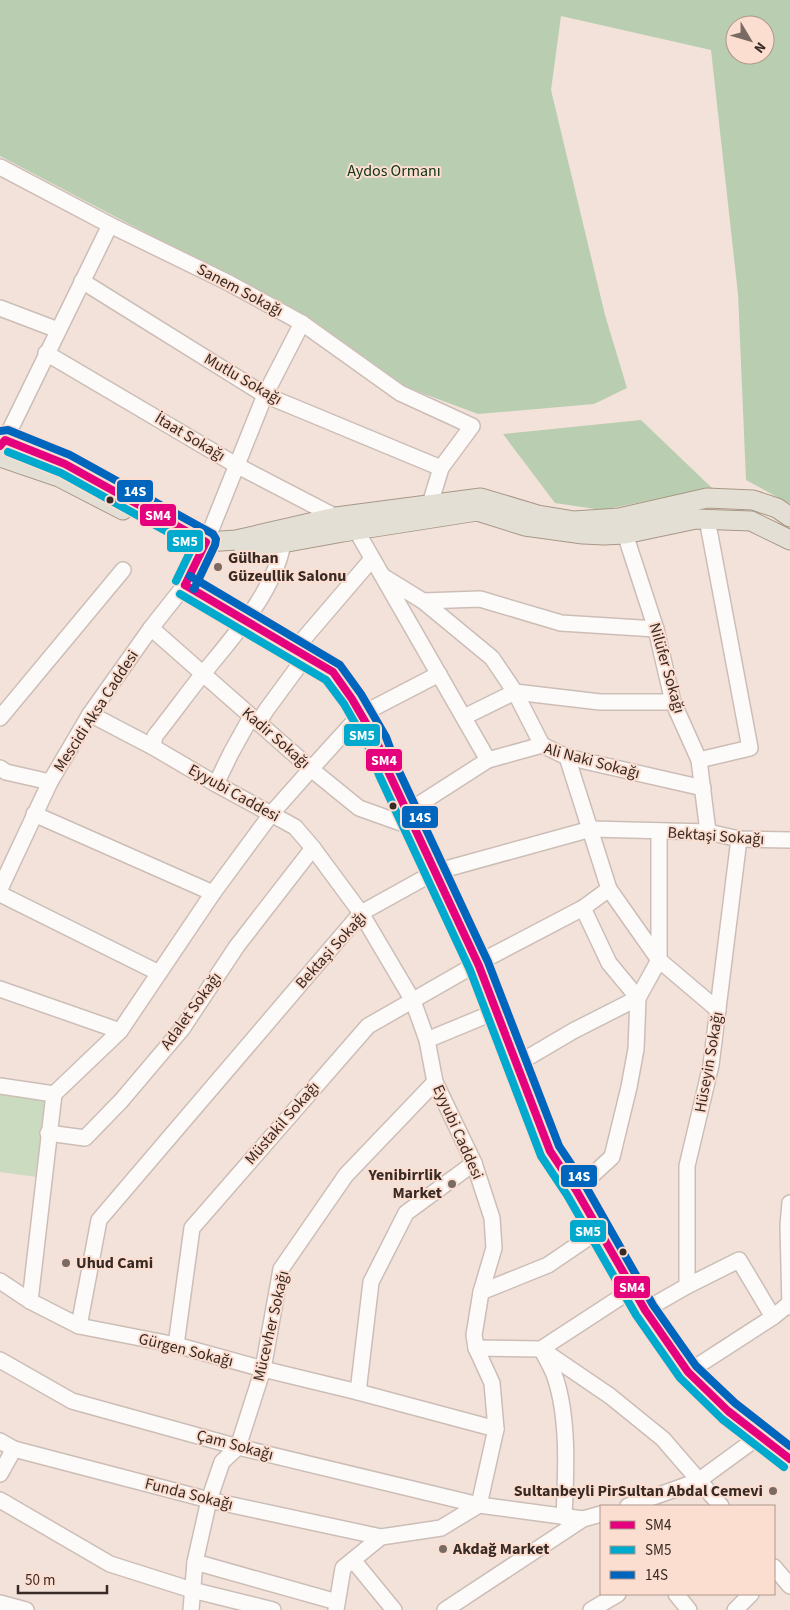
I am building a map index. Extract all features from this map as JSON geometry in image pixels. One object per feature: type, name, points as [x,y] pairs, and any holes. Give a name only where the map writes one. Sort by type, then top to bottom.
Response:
[{"type":"main road","points":[[1,446],[65,464],[203,546],[228,553],[477,511],[525,526],[583,534],[622,526],[696,519],[751,521],[790,540]]},
{"type":"main road","points":[[203,546],[336,517],[481,498],[538,515],[622,526],[707,498],[753,500],[777,508],[790,517]]},
{"type":"street","name":"Sanem Sokağı","points":[[0,167],[229,283],[302,323],[400,393],[472,426],[441,468]]},
{"type":"street","points":[[1,446],[110,224]]},
{"type":"street","name":"Mutlu Sokağı","points":[[82,281],[265,395],[441,468]]},
{"type":"street","points":[[0,308],[58,330]]},
{"type":"street","name":"Mescidi Aksa Caddesi","points":[[0,889],[50,782],[90,714],[150,628],[185,585],[265,395],[302,323]]},
{"type":"street","name":"İtaat Sokağı","points":[[46,353],[236,465],[336,517]]},
{"type":"street","points":[[430,504],[441,468]]},
{"type":"street","points":[[699,760],[750,748],[708,519]]},
{"type":"street","name":"Nilüfer Sokağı","points":[[622,526],[656,629],[673,702],[699,760],[708,832]]},
{"type":"street","points":[[356,530],[488,760]]},
{"type":"street","points":[[153,747],[155,736],[203,674],[226,648],[246,620],[272,576],[281,556],[283,543]]},
{"type":"street","points":[[216,784],[230,753],[255,720],[267,709],[301,653],[372,559]]},
{"type":"street","points":[[0,718],[123,570]]},
{"type":"street","points":[[382,576],[423,601],[492,658],[514,692],[542,745]]},
{"type":"street","points":[[185,585],[333,672],[352,699],[377,742],[407,812],[478,962],[550,1151],[576,1190],[645,1310],[688,1372],[728,1411],[790,1459]]},
{"type":"street","points":[[423,601],[480,599],[562,623],[656,629]]},
{"type":"street","name":"Kadir Sokağı","points":[[150,628],[311,769],[359,808],[415,828]]},
{"type":"street","points":[[30,1302],[54,1094],[120,1031],[213,892],[272,814],[360,715],[439,674]]},
{"type":"street","points":[[464,718],[514,692],[600,702],[673,702]]},
{"type":"street","name":"Eyyubi Caddesi","points":[[90,714],[153,747],[295,827],[313,848],[360,913],[413,1001],[427,1040],[435,1082],[474,1163],[492,1218],[494,1248],[481,1292],[474,1336],[476,1348],[492,1383],[496,1429],[479,1505]]},
{"type":"street","name":"Ali Naki Sokağı","points":[[407,812],[488,760],[542,745],[567,757],[703,788]]},
{"type":"street","points":[[567,757],[609,888],[659,960],[718,1010]]},
{"type":"street","points":[[0,768],[6,772],[50,782]]},
{"type":"street","points":[[34,814],[213,892]]},
{"type":"street","name":"Bektaşi Sokağı","points":[[80,1326],[99,1220],[360,913],[435,872],[591,829],[708,832],[739,839],[790,840]]},
{"type":"street","points":[[576,1190],[612,1158],[636,1049],[638,998],[659,960],[659,831]]},
{"type":"street","name":"Hüseyin Sokağı","points":[[687,1286],[687,1166],[712,1065],[739,839]]},
{"type":"street","name":"Adalet Sokağı","points":[[48,1133],[85,1138],[100,1123],[182,1029],[237,946],[313,848]]},
{"type":"street","name":"Müstakil Sokağı","points":[[176,1345],[192,1228],[368,1026],[478,962],[583,908],[609,888]]},
{"type":"street","points":[[0,894],[160,973]]},
{"type":"street","points":[[583,908],[609,963],[638,998]]},
{"type":"street","points":[[0,990],[120,1031]]},
{"type":"street","points":[[517,1064],[573,1031],[638,998]]},
{"type":"street","points":[[427,1040],[497,1011]]},
{"type":"street","name":"Mücevher Sokağı","points":[[191,1610],[195,1562],[208,1500],[222,1462],[238,1447],[263,1369],[281,1269],[346,1175],[435,1082]]},
{"type":"street","points":[[0,1086],[54,1094]]},
{"type":"street","points":[[358,1392],[371,1282],[406,1213],[474,1163]]},
{"type":"street","points":[[688,1372],[790,1305],[790,1203]]},
{"type":"street","points":[[481,1292],[548,1265],[598,1231]]},
{"type":"street","points":[[645,1310],[739,1260],[774,1317]]},
{"type":"street","name":"Gürgen Sokağı","points":[[0,1281],[30,1302],[80,1326],[176,1345],[496,1429]]},
{"type":"street","points":[[542,1349],[633,1289]]},
{"type":"street","points":[[476,1348],[542,1349],[610,1396],[664,1439],[720,1505]]},
{"type":"street","points":[[542,1349],[555,1377],[562,1409],[566,1460],[564,1516]]},
{"type":"street","name":"Çam Sokağı","points":[[0,1360],[72,1401],[238,1447],[479,1505],[583,1519]]},
{"type":"street","points":[[631,1505],[698,1481],[761,1435]]},
{"type":"street","name":"Funda Sokağı","points":[[0,1441],[14,1449],[208,1500],[381,1537]]},
{"type":"street","points":[[0,1474],[14,1449]]},
{"type":"street","points":[[0,1500],[110,1564],[192,1590],[273,1610]]},
{"type":"street","points":[[195,1562],[337,1606],[342,1568],[381,1537],[441,1528],[479,1505]]},
{"type":"street","points":[[445,1610],[583,1519],[600,1514]]},
{"type":"street","points":[[353,1560],[394,1610]]},
{"type":"street","points":[[775,1570],[790,1586]]},
{"type":"street","points":[[591,1610],[616,1595]]},
{"type":"street","points":[[677,1595],[689,1610]]},
{"type":"street","points":[[735,1610],[750,1595]]},
{"type":"street","points":[[0,1603],[26,1610]]},
{"type":"green space","name":"Aydos Ormanı","points":[[0,0],[790,0],[790,504],[746,480],[738,294],[711,50],[561,16],[551,90],[605,315],[627,388],[594,404],[478,414],[403,386],[306,317],[0,156]]},
{"type":"green space","points":[[641,420],[712,488],[602,510],[555,503],[503,434]]},
{"type":"green space","points":[[0,1094],[51,1102],[37,1177],[0,1172]]},
{"type":"transit line","name":"14S","points":[[0,431],[8,430],[70,455],[213,534],[216,539],[215,545],[194,589]]},
{"type":"transit line","name":"SM4","points":[[0,446],[5,440],[65,464],[206,542],[185,585]]},
{"type":"transit line","name":"SM5","points":[[8,452],[61,473],[193,546],[176,581]]},
{"type":"transit line","name":"14S","points":[[190,576],[340,665],[361,694],[386,737],[397,767],[488,962],[559,1146],[585,1185],[653,1305],[696,1366],[735,1403],[790,1446]]},
{"type":"transit line","name":"SM4","points":[[185,585],[333,672],[352,699],[377,742],[388,771],[479,966],[550,1151],[576,1190],[645,1310],[688,1372],[728,1411],[790,1459]]},
{"type":"transit line","name":"SM5","points":[[180,594],[326,680],[344,704],[368,746],[379,775],[470,970],[541,1156],[567,1195],[636,1315],[680,1378],[722,1419],[784,1467]]},
{"type":"place","name":"Gülhan Güzeullik Salonu","points":[[218,567]]},
{"type":"place","name":"Yenibirrlik Market","points":[[452,1184]]},
{"type":"place","name":"Uhud Cami","points":[[66,1263]]},
{"type":"place","name":"Sultanbeyli PirSultan Abdal Cemevi","points":[[773,1491]]},
{"type":"place","name":"Akdağ Market","points":[[443,1549]]}]
